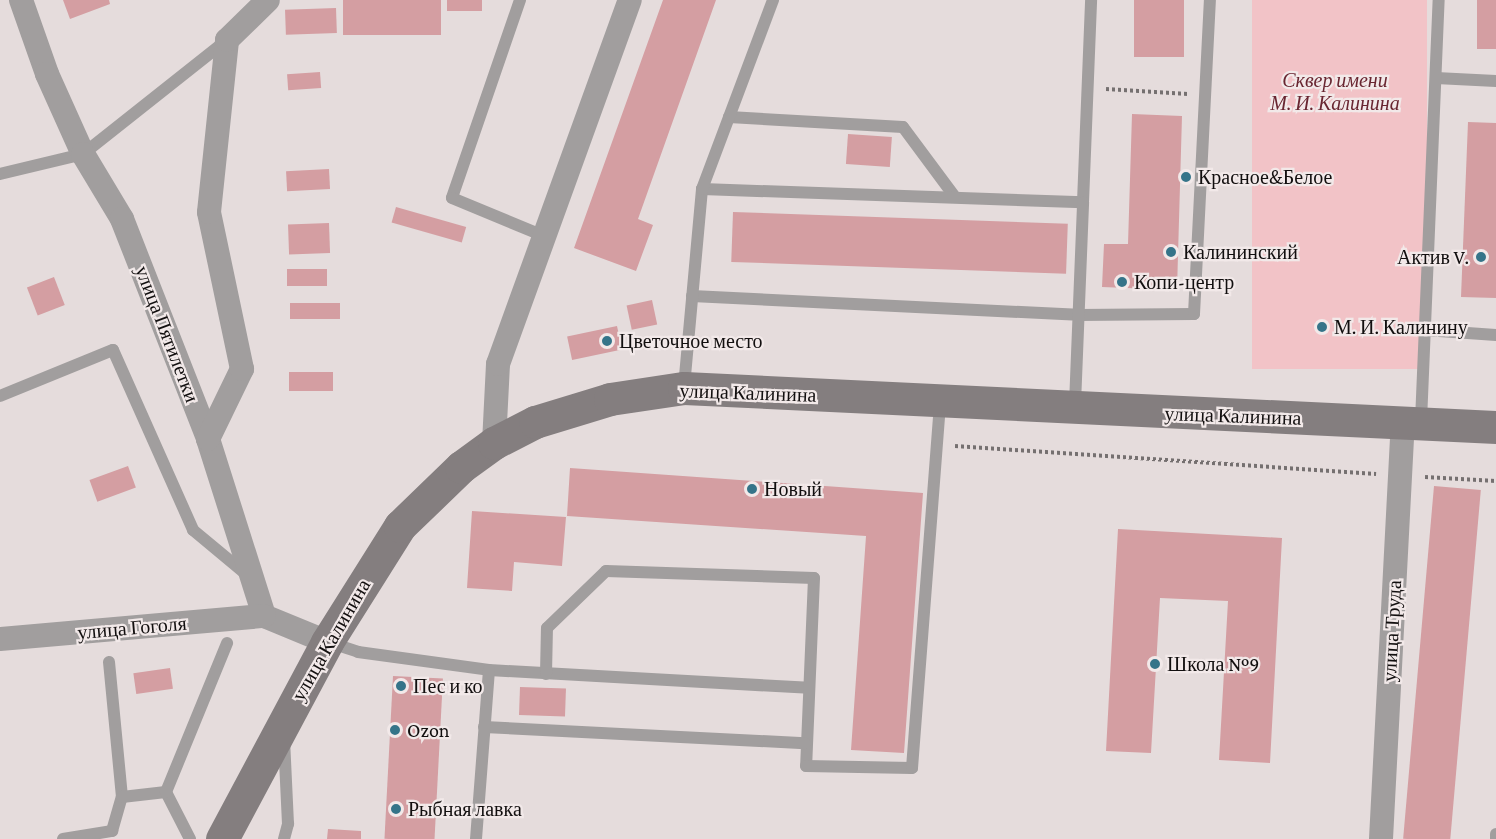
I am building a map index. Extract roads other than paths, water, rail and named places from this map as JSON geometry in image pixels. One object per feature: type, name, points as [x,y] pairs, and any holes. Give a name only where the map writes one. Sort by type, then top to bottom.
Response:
[{"type":"street","name":"улица Пятилетки","points":[[21,0],[47,74],[83,154],[122,219],[208,439],[264,616]]},
{"type":"street","points":[[208,439],[242,369],[209,212],[227,40],[268,0]]},
{"type":"street","points":[[494,443],[498,364],[546,237],[630,0]]},
{"type":"street","name":"улица Калинина","points":[[222,839],[327,642],[400,526],[430,494],[494,443],[535,422],[610,399],[684,388],[940,403],[1496,427]]},
{"type":"street","name":"улица Труда","points":[[1382,839],[1401,476],[1412,423]]},
{"type":"street","points":[[264,616],[327,642]]},
{"type":"street","name":"улица Гоголя","points":[[0,639],[264,616]]},
{"type":"lane","points":[[520,0],[452,198],[546,237]]},
{"type":"lane","points":[[684,388],[702,189],[773,0]]},
{"type":"lane","points":[[1075,409],[1091,0]]},
{"type":"lane","points":[[693,296],[1078,315],[1194,314],[1210,0]]},
{"type":"lane","points":[[1412,423],[1425,330],[1439,0]]},
{"type":"lane","points":[[0,174],[83,154],[227,40]]},
{"type":"lane","points":[[1436,78],[1496,81]]},
{"type":"lane","points":[[729,117],[903,127],[955,197]]},
{"type":"lane","points":[[702,189],[1083,202]]},
{"type":"lane","points":[[1425,330],[1496,335]]},
{"type":"lane","points":[[0,396],[113,350],[193,530],[252,579]]},
{"type":"lane","points":[[546,674],[547,628],[606,571],[814,578],[805,742],[806,766],[912,768],[940,403]]},
{"type":"lane","points":[[327,642],[358,652],[489,670],[808,688]]},
{"type":"lane","points":[[190,839],[166,792],[227,643]]},
{"type":"lane","points":[[63,839],[112,831],[122,797],[110,662]]},
{"type":"lane","points":[[476,839],[489,670]]},
{"type":"lane","points":[[284,724],[288,824],[284,839]]},
{"type":"lane","points":[[484,727],[805,742]]},
{"type":"lane","points":[[122,797],[166,792]]},
{"type":"lane","points":[[1496,834],[1496,839]]},
{"type":"place","name":"Красное&Белое","points":[[1186,177]]},
{"type":"place","name":"Калининский","points":[[1171,252]]},
{"type":"place","name":"Актив V.","points":[[1481,257]]},
{"type":"place","name":"Копи-центр","points":[[1122,282]]},
{"type":"place","name":"М. И. Калинину","points":[[1322,327]]},
{"type":"place","name":"Цветочное место","points":[[607,341]]},
{"type":"place","name":"Новый","points":[[752,489]]},
{"type":"place","name":"Школа №9","points":[[1155,664]]},
{"type":"place","name":"Пес и ко","points":[[401,686]]},
{"type":"place","name":"Ozon","points":[[395,730]]},
{"type":"place","name":"Рыбная лавка","points":[[396,809]]},
{"type":"park label","name":"Сквер имени М. И. Калинина","points":[[1335,92]]}]
